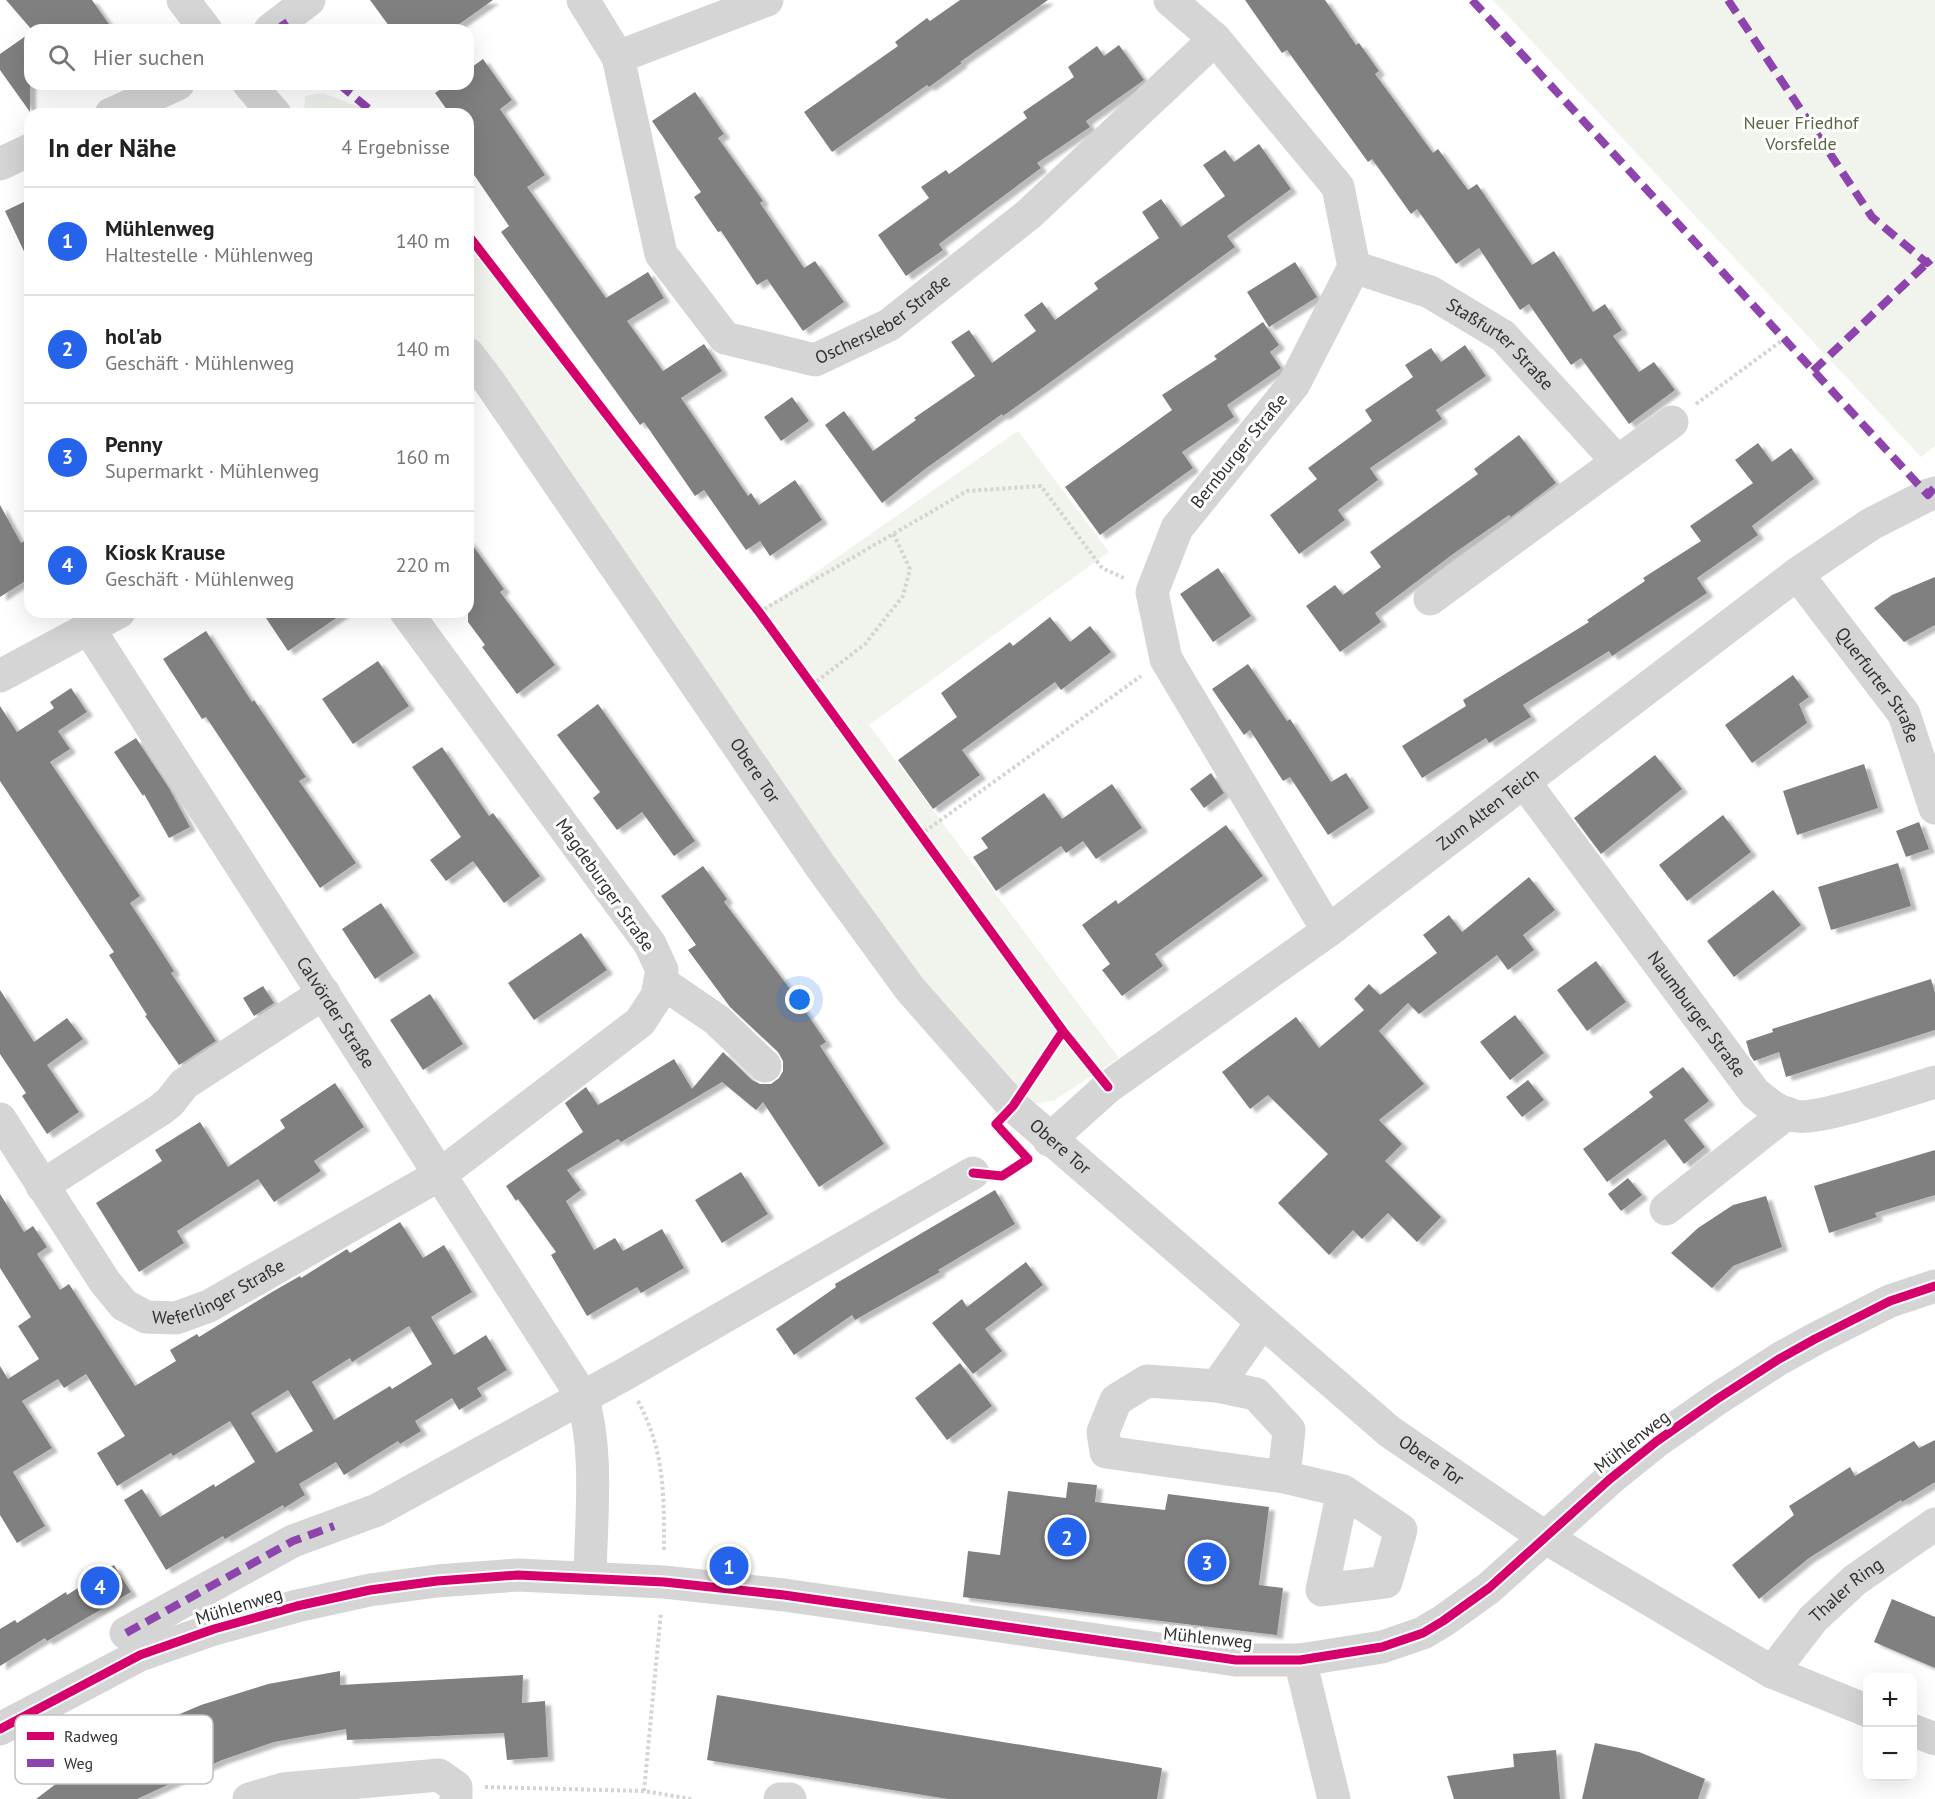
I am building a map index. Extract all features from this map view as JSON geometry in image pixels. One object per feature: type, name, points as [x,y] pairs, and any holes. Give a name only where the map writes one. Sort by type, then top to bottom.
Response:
[{"type":"street","points":[[183,0],[201,24]]},
{"type":"street","points":[[278,24],[309,0]]},
{"type":"street","name":"Oschersleber Straße","points":[[583,0],[618,57],[661,254],[725,338],[815,360],[889,325],[1020,221],[1215,39]]},
{"type":"street","points":[[618,57],[768,0]]},
{"type":"street","points":[[1170,0],[1215,39],[1338,187],[1354,267]]},
{"type":"street","points":[[153,106],[171,90]]},
{"type":"street","points":[[254,90],[270,108]]},
{"type":"street","name":"Staßfurter Straße","points":[[1354,267],[1430,292],[1503,336],[1617,461]]},
{"type":"street","name":"Bernburger Straße","points":[[1152,592],[1177,528],[1294,384],[1354,267]]},
{"type":"street","name":"Obere Tor","points":[[474,362],[821,867],[910,989],[1013,1106],[1390,1432],[1546,1538],[1772,1672],[1863,1709]]},
{"type":"street","points":[[1430,599],[1672,422]]},
{"type":"street","name":"Zum Alten Teich","points":[[1050,1140],[1108,1087],[1328,931],[1797,574],[1871,524],[1935,493]]},
{"type":"street","name":"Querfurter Straße","points":[[1797,574],[1904,714],[1935,808]]},
{"type":"street","points":[[1152,592],[1166,659],[1328,931]]},
{"type":"street","points":[[0,676],[108,618]]},
{"type":"street","name":"Magdeburger Straße","points":[[410,618],[650,944],[662,970],[660,981]]},
{"type":"street","name":"Calvörder Straße","points":[[89,629],[582,1395]]},
{"type":"street","name":"Naumburger Straße","points":[[1525,783],[1755,1093],[1775,1109],[1796,1117],[1827,1113],[1935,1082]]},
{"type":"street","points":[[441,1174],[640,1022],[657,996],[660,981],[717,1020],[765,1066]]},
{"type":"street","points":[[42,1186],[160,1110],[170,1102],[184,1084],[324,993]]},
{"type":"street","points":[[1666,1209],[1788,1113]]},
{"type":"street","name":"Weferlinger Straße","points":[[0,1119],[105,1282],[124,1305],[146,1317],[176,1318],[209,1306],[441,1174]]},
{"type":"street","name":"Mühlenweg","points":[[126,1633],[293,1540],[377,1510],[582,1395],[625,1374],[973,1173]]},
{"type":"street","name":"Mühlenweg","points":[[26,1715],[140,1655],[214,1629],[297,1606],[370,1590],[436,1581],[518,1575],[664,1582],[784,1595],[1236,1660],[1300,1660],[1382,1647],[1423,1633],[1489,1588],[1610,1479],[1657,1441],[1779,1359],[1890,1301],[1935,1286]]},
{"type":"street","points":[[1217,1386],[1262,1322]]},
{"type":"street","points":[[1284,1477],[1289,1430],[1256,1394],[1217,1386],[1147,1382],[1116,1400],[1103,1432],[1106,1452],[1284,1477],[1343,1491]]},
{"type":"street","points":[[582,1395],[592,1445],[590,1578]]},
{"type":"street","name":"Thaler Ring","points":[[1772,1672],[1813,1620],[1855,1580],[1935,1524]]},
{"type":"street","points":[[1300,1660],[1334,1799]]},
{"type":"street","name":"Mühlenweg","points":[[0,1729],[15,1721]]},
{"type":"street","points":[[1917,1732],[1935,1739]]},
{"type":"street","points":[[249,1799],[283,1789],[439,1775],[456,1793]]},
{"type":"street","points":[[780,1799],[790,1799]]},
{"type":"path","points":[[1672,422],[1784,339]]},
{"type":"path","points":[[759,612],[967,491],[1041,486],[1102,568],[1152,592]]},
{"type":"path","points":[[812,685],[866,644],[903,596],[910,569],[893,533]]},
{"type":"path","points":[[920,835],[1166,659]]},
{"type":"path","points":[[625,1374],[644,1412],[658,1448],[664,1514],[664,1582],[644,1791]]},
{"type":"path","points":[[456,1793],[644,1791],[691,1799]]},
{"type":"green space","name":"Neuer Friedhof Vorsfelde","points":[[1493,0],[1935,0],[1935,446],[1921,457]]},
{"type":"green space","points":[[323,93],[362,108],[304,108],[305,96]]},
{"type":"green space","points":[[474,243],[759,612],[1018,431],[1109,552],[869,725],[1119,1058],[1053,1101],[1013,1106],[474,365]]},
{"type":"building","points":[[6,0],[92,0],[109,24],[27,24]]},
{"type":"building","points":[[370,0],[493,0],[459,24],[388,24]]},
{"type":"building","points":[[960,0],[1048,0],[960,62],[962,63],[929,87],[927,85],[832,152],[804,112],[898,46],[895,42],[927,18],[930,21]]},
{"type":"building","points":[[1245,0],[1325,0],[1356,45],[1359,43],[1379,71],[1375,74],[1433,153],[1438,149],[1468,190],[1477,184],[1532,265],[1554,251],[1593,312],[1605,304],[1622,330],[1613,336],[1639,372],[1654,362],[1675,390],[1629,424],[1581,358],[1571,365],[1529,304],[1520,310],[1479,248],[1456,264],[1417,209],[1411,214],[1372,159],[1368,162],[1287,50],[1282,53]]},
{"type":"building","points":[[24,37],[24,90],[30,90],[30,108],[27,108],[0,70],[0,54]]},
{"type":"building","points":[[1119,45],[1144,80],[1086,121],[1090,127],[1037,163],[1041,168],[939,244],[943,250],[906,276],[878,235],[929,198],[921,187],[946,170],[949,174],[1027,118],[1023,112],[1074,77],[1068,67],[1097,46],[1104,56]]},
{"type":"building","points":[[483,59],[512,100],[500,109],[545,175],[527,187],[606,298],[648,272],[664,298],[627,321],[663,371],[704,344],[722,371],[681,398],[748,496],[751,493],[759,505],[795,480],[822,520],[770,556],[760,541],[746,550],[704,490],[695,496],[644,422],[640,425],[501,232],[509,226],[474,175],[474,108],[446,108],[435,93],[439,90],[474,90],[474,66]]},
{"type":"building","points":[[695,92],[724,134],[718,138],[763,201],[760,203],[804,268],[815,261],[844,302],[803,331],[767,279],[757,285],[721,231],[718,232],[694,197],[701,192],[652,121]]},
{"type":"building","points":[[1259,144],[1291,189],[1227,236],[1235,247],[1041,389],[925,469],[882,503],[825,425],[844,411],[873,451],[916,420],[914,418],[975,376],[951,342],[969,330],[992,363],[1036,331],[1024,315],[1042,302],[1055,320],[1098,289],[1094,283],[1159,238],[1142,212],[1161,199],[1181,227],[1225,196],[1203,165],[1225,150],[1234,162]]},
{"type":"building","points":[[24,202],[24,251],[5,211]]},
{"type":"building","points":[[1295,262],[1317,297],[1269,327],[1247,292]]},
{"type":"building","points":[[1263,322],[1279,345],[1270,352],[1281,368],[1227,405],[1234,417],[1182,452],[1193,468],[1100,535],[1065,487],[1172,410],[1162,395],[1217,359],[1214,356]]},
{"type":"building","points":[[1465,345],[1486,376],[1436,410],[1442,419],[1370,468],[1378,480],[1338,510],[1345,520],[1299,554],[1270,515],[1317,479],[1308,468],[1372,421],[1365,410],[1413,377],[1405,365],[1431,348],[1441,362]]},
{"type":"building","points":[[792,397],[809,421],[781,441],[764,417]]},
{"type":"building","points":[[1519,435],[1556,483],[1511,517],[1509,515],[1453,554],[1375,613],[1381,622],[1340,652],[1306,606],[1335,585],[1343,595],[1381,567],[1370,552],[1478,474],[1474,469]]},
{"type":"building","points":[[1758,443],[1772,462],[1791,448],[1814,479],[1752,526],[1758,535],[1697,578],[1707,593],[1612,656],[1609,651],[1523,705],[1531,717],[1489,743],[1486,738],[1422,778],[1402,746],[1466,706],[1463,700],[1589,622],[1587,620],[1645,581],[1643,578],[1701,541],[1690,526],[1753,483],[1735,460]]},
{"type":"building","points":[[0,505],[21,543],[24,541],[24,582],[0,597]]},
{"type":"building","points":[[474,547],[504,589],[500,592],[555,665],[517,694],[482,647],[485,645],[468,622],[468,618],[474,618]]},
{"type":"building","points":[[1218,568],[1251,616],[1213,642],[1180,594]]},
{"type":"building","points":[[1935,577],[1935,625],[1904,642],[1874,608],[1892,595]]},
{"type":"building","points":[[1050,617],[1070,642],[1090,626],[1111,652],[1061,690],[1055,682],[962,750],[980,775],[933,809],[898,760],[957,717],[941,693],[1010,642],[1013,646]]},
{"type":"building","points":[[266,618],[336,618],[288,651]]},
{"type":"building","points":[[206,631],[252,702],[254,700],[306,777],[299,781],[356,863],[320,888],[206,717],[202,719],[163,659]]},
{"type":"building","points":[[378,661],[409,706],[353,744],[322,699]]},
{"type":"building","points":[[1248,664],[1287,721],[1290,719],[1331,782],[1346,773],[1369,808],[1328,835],[1290,777],[1283,781],[1250,730],[1244,735],[1212,689]]},
{"type":"building","points":[[1793,675],[1809,697],[1799,704],[1807,723],[1752,763],[1725,725]]},
{"type":"building","points":[[71,688],[87,712],[58,731],[70,749],[50,762],[140,896],[130,903],[174,971],[171,973],[216,1041],[179,1065],[145,1016],[147,1015],[109,955],[114,952],[0,781],[0,706],[17,732],[54,708],[50,702]]},
{"type":"building","points":[[598,704],[695,841],[674,856],[642,812],[617,830],[593,798],[600,792],[557,735]]},
{"type":"building","points":[[136,738],[169,788],[190,827],[169,838],[144,794],[143,796],[114,752]]},
{"type":"building","points":[[442,747],[489,816],[493,813],[540,876],[504,903],[473,861],[446,881],[430,860],[461,837],[412,767]]},
{"type":"building","points":[[1655,755],[1682,789],[1601,854],[1574,818]]},
{"type":"building","points":[[1864,764],[1878,808],[1797,835],[1783,791]]},
{"type":"building","points":[[1211,773],[1224,793],[1204,808],[1190,789]]},
{"type":"building","points":[[1112,784],[1142,828],[1096,859],[1083,841],[1066,853],[1061,846],[996,891],[973,857],[988,848],[981,838],[1044,793],[1062,819]]},
{"type":"building","points":[[1723,815],[1751,852],[1687,901],[1659,865]]},
{"type":"building","points":[[1919,822],[1929,849],[1906,857],[1896,831]]},
{"type":"building","points":[[1226,825],[1263,876],[1155,954],[1163,966],[1122,996],[1102,970],[1110,964],[1082,925],[1116,900],[1118,904]]},
{"type":"building","points":[[1898,863],[1911,906],[1831,930],[1818,887]]},
{"type":"building","points":[[703,866],[727,899],[724,902],[793,993],[826,1042],[820,1046],[884,1144],[819,1187],[763,1102],[756,1110],[722,1082],[621,1142],[618,1139],[567,1170],[581,1190],[566,1201],[594,1250],[615,1238],[623,1251],[662,1229],[684,1268],[641,1293],[637,1287],[587,1316],[551,1255],[556,1252],[506,1186],[583,1132],[565,1103],[586,1087],[598,1105],[674,1059],[692,1089],[723,1052],[752,1080],[760,1084],[771,1084],[779,1078],[783,1071],[783,1061],[778,1052],[730,1007],[688,950],[696,945],[661,896]]},
{"type":"building","points":[[1529,877],[1555,910],[1523,935],[1534,950],[1508,970],[1497,955],[1419,1014],[1408,1003],[1379,1031],[1424,1084],[1379,1120],[1402,1144],[1385,1161],[1441,1217],[1417,1242],[1388,1213],[1362,1239],[1353,1230],[1329,1255],[1278,1203],[1328,1154],[1268,1095],[1250,1109],[1222,1072],[1296,1017],[1319,1048],[1364,1010],[1354,999],[1369,984],[1380,995],[1437,953],[1423,935],[1449,915],[1462,932]]},
{"type":"building","points":[[1773,890],[1801,925],[1734,977],[1707,941]]},
{"type":"building","points":[[381,903],[414,953],[375,979],[342,929]]},
{"type":"building","points":[[581,933],[607,970],[534,1020],[508,983]]},
{"type":"building","points":[[1596,961],[1626,1002],[1587,1031],[1557,990]]},
{"type":"building","points":[[1931,979],[1935,993],[1935,1030],[1786,1077],[1779,1052],[1754,1061],[1750,1055],[1746,1041],[1773,1032],[1772,1029]]},
{"type":"building","points":[[263,986],[274,1003],[254,1016],[243,998]]},
{"type":"building","points":[[0,990],[34,1042],[67,1018],[83,1039],[47,1065],[79,1112],[47,1134],[22,1096],[26,1093],[0,1054]]},
{"type":"building","points":[[430,994],[463,1044],[423,1070],[390,1020]]},
{"type":"building","points":[[1515,1015],[1544,1053],[1510,1080],[1480,1042]]},
{"type":"building","points":[[1683,1067],[1709,1101],[1684,1120],[1705,1147],[1684,1164],[1665,1139],[1607,1182],[1583,1149],[1653,1097],[1649,1092]]},
{"type":"building","points":[[1528,1080],[1544,1100],[1522,1117],[1506,1097]]},
{"type":"building","points":[[335,1083],[364,1127],[314,1161],[321,1171],[274,1202],[258,1179],[177,1231],[184,1243],[139,1272],[96,1203],[162,1161],[155,1150],[200,1122],[228,1167],[285,1128],[280,1120]]},
{"type":"building","points":[[1935,1150],[1935,1195],[1875,1213],[1877,1217],[1829,1233],[1814,1186]]},
{"type":"building","points":[[741,1172],[768,1214],[722,1243],[695,1200]]},
{"type":"building","points":[[1628,1178],[1642,1195],[1621,1211],[1608,1194]]},
{"type":"building","points":[[995,1190],[1015,1224],[938,1270],[940,1272],[855,1320],[852,1315],[794,1355],[776,1329],[836,1287],[835,1284]]},
{"type":"building","points":[[0,1194],[24,1232],[33,1226],[47,1247],[37,1254],[60,1290],[69,1284],[135,1386],[176,1361],[170,1350],[197,1334],[199,1337],[347,1249],[350,1253],[400,1222],[423,1258],[444,1245],[472,1292],[431,1317],[454,1355],[486,1335],[507,1370],[477,1388],[482,1396],[459,1410],[452,1398],[415,1421],[421,1431],[400,1444],[398,1441],[344,1475],[336,1462],[299,1484],[305,1495],[284,1508],[283,1505],[225,1539],[223,1536],[166,1570],[124,1500],[142,1489],[160,1517],[255,1462],[230,1421],[173,1456],[171,1453],[117,1486],[97,1453],[125,1436],[86,1374],[64,1388],[58,1379],[22,1401],[52,1448],[13,1472],[45,1526],[17,1543],[0,1515],[0,1366],[8,1379],[39,1359],[18,1326],[31,1317],[0,1268]],"holes":[[[409,1326],[432,1364],[392,1389],[390,1386],[334,1420],[312,1382],[350,1358],[352,1362]],[[288,1390],[313,1431],[276,1453],[251,1413]]]},
{"type":"building","points":[[1766,1196],[1782,1247],[1733,1266],[1712,1288],[1671,1253],[1698,1228],[1733,1205]]},
{"type":"building","points":[[1026,1262],[1043,1285],[985,1329],[1002,1351],[973,1374],[932,1323],[962,1299],[967,1307]]},
{"type":"building","points":[[960,1363],[992,1406],[947,1440],[915,1398]]},
{"type":"building","points":[[1935,1440],[1935,1482],[1902,1502],[1901,1500],[1809,1558],[1759,1599],[1732,1565],[1794,1515],[1789,1506],[1850,1467],[1855,1476],[1914,1441],[1919,1448]]},
{"type":"building","points":[[1068,1482],[1097,1485],[1095,1502],[1165,1510],[1168,1494],[1269,1507],[1259,1585],[1283,1588],[1277,1635],[963,1597],[968,1551],[1000,1555],[1008,1491],[1066,1498]]},
{"type":"building","points":[[114,1565],[131,1592],[47,1641],[45,1638],[0,1666],[0,1629],[15,1620],[17,1623],[66,1592],[67,1595]]},
{"type":"building","points":[[1892,1599],[1935,1617],[1935,1668],[1874,1642]]},
{"type":"building","points":[[340,1671],[340,1685],[523,1675],[522,1703],[545,1701],[548,1757],[507,1760],[504,1733],[347,1740],[346,1729],[274,1742],[213,1764],[213,1715],[178,1715],[201,1705],[268,1684]]},
{"type":"building","points":[[717,1695],[1162,1768],[1157,1799],[948,1799],[707,1760]]},
{"type":"building","points":[[1595,1743],[1639,1752],[1705,1779],[1698,1799],[1582,1799]]},
{"type":"building","points":[[1556,1750],[1560,1799],[1454,1799],[1447,1776],[1514,1767],[1513,1754]]},
{"type":"building","points":[[56,1784],[170,1784],[137,1799],[36,1799]]},
{"type":"marked path","points":[[1472,0],[1928,495],[1935,487]]},
{"type":"marked path","points":[[1728,0],[1872,217],[1927,263],[1935,256]]},
{"type":"marked path","points":[[346,90],[368,108]]},
{"type":"marked path","points":[[1813,371],[1927,263]]},
{"type":"marked path","points":[[126,1633],[293,1541],[334,1526]]},
{"type":"cycle path","points":[[474,243],[759,612],[1063,1031],[1108,1087]]},
{"type":"cycle path","points":[[973,1173],[1002,1176],[1028,1159],[996,1124],[1013,1106],[1063,1031]]},
{"type":"cycle path","points":[[26,1715],[140,1655],[214,1629],[297,1606],[370,1590],[437,1581],[518,1575],[664,1582],[784,1595],[1236,1660],[1300,1660],[1382,1647],[1423,1633],[1489,1588],[1610,1479],[1657,1441],[1717,1399],[1815,1339],[1890,1301],[1935,1286]]},
{"type":"cycle path","points":[[0,1729],[15,1721]]},
{"type":"place","name":"hol'ab","points":[[1067,1537]]},
{"type":"place","name":"Penny","points":[[1207,1562]]},
{"type":"place","name":"Mühlenweg","points":[[729,1566]]},
{"type":"place","name":"Kiosk Krause","points":[[100,1586]]}]
